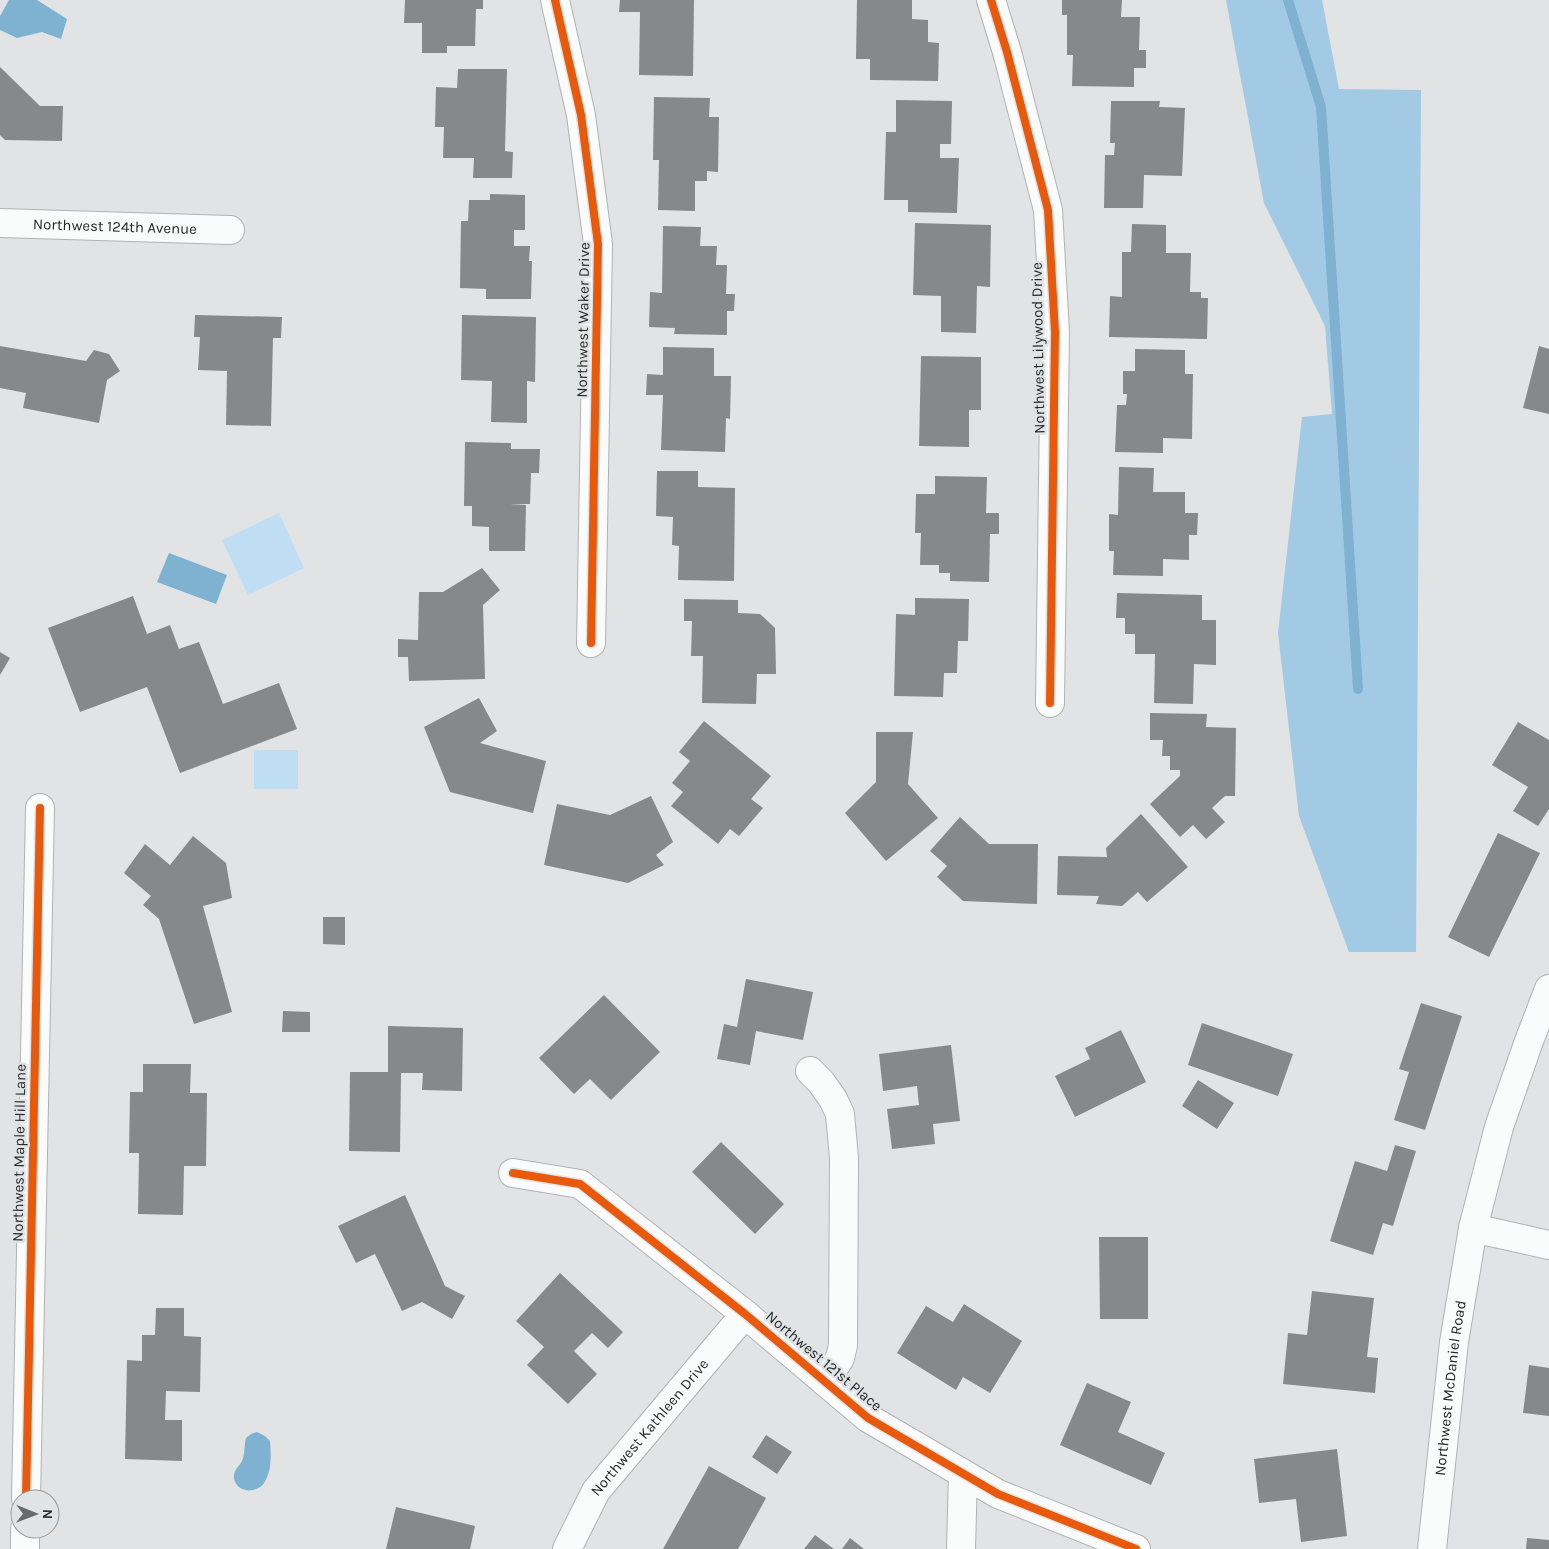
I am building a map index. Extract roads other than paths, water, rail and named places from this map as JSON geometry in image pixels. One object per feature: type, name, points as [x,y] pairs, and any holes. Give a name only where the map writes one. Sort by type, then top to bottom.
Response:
[{"type":"street","name":"Northwest Waker Drive","points":[[555,0],[581,115],[598,244],[591,643]]},
{"type":"street","name":"Northwest Lilywood Drive","points":[[991,0],[1007,52],[1048,210],[1055,332],[1050,703]]},
{"type":"street","name":"Northwest 124th Avenue","points":[[0,223],[230,230]]},
{"type":"street","name":"Northwest Maple Hill Lane","points":[[26,1489],[40,808]]},
{"type":"street","name":"Northwest McDaniel Road","points":[[1432,1549],[1454,1342],[1474,1228],[1499,1127],[1549,989]]},
{"type":"street","points":[[810,1071],[821,1082],[833,1099],[840,1114],[844,1158],[843,1345],[840,1358],[825,1382]]},
{"type":"street","name":"Northwest 121st Place","points":[[513,1173],[580,1184],[745,1314],[868,1418],[998,1494],[1136,1549]]},
{"type":"street","points":[[1474,1228],[1549,1245]]},
{"type":"street","name":"Northwest Kathleen Drive","points":[[567,1549],[596,1491],[745,1314]]},
{"type":"street","points":[[961,1549],[963,1474]]},
{"type":"waterway","points":[[1288,0],[1321,107],[1358,689]]}]
